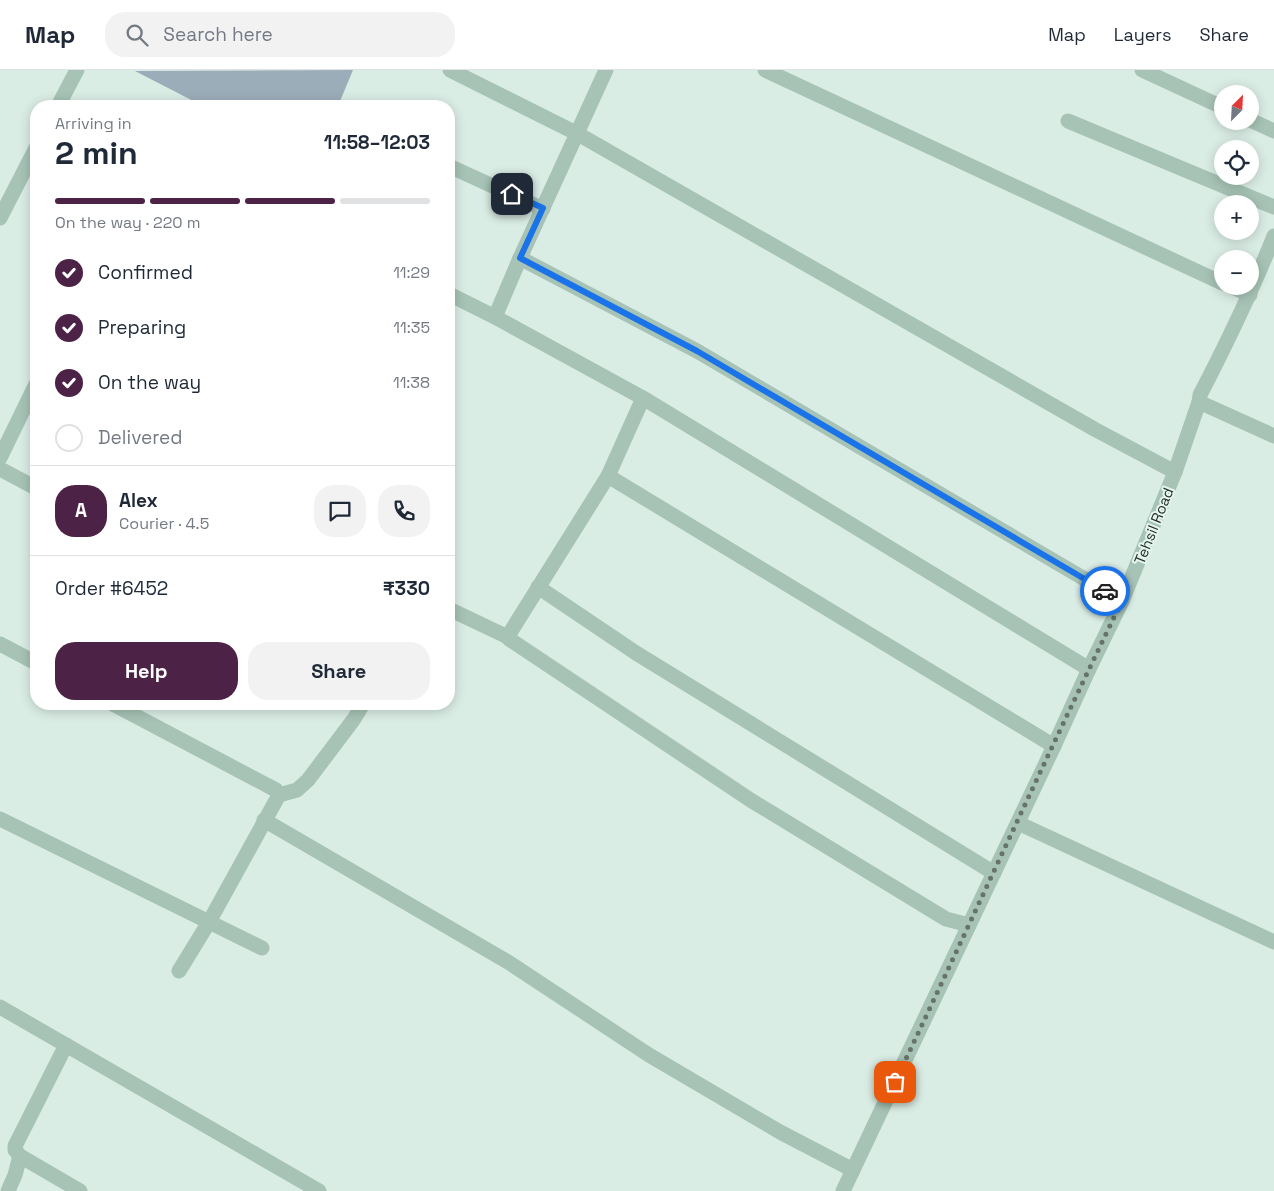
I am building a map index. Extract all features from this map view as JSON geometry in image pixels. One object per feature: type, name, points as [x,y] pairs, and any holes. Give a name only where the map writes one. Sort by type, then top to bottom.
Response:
[{"type":"street","points":[[66,100],[77,70]]},
{"type":"street","points":[[450,70],[578,134],[1087,425],[1175,472]]},
{"type":"street","points":[[495,317],[606,70]]},
{"type":"street","points":[[765,70],[1214,279]]},
{"type":"street","points":[[1142,70],[1214,103]]},
{"type":"street","points":[[1068,121],[1274,207]]},
{"type":"street","points":[[1259,124],[1274,131]]},
{"type":"street","points":[[0,218],[30,160]]},
{"type":"street","points":[[455,169],[543,208]]},
{"type":"street","name":"Tehsil Road","points":[[1259,273],[1274,236]]},
{"type":"street","points":[[520,258],[697,351],[1122,601]]},
{"type":"street","name":"Tehsil Road","points":[[844,1191],[1122,601],[1175,472],[1200,395],[1250,295]]},
{"type":"street","points":[[455,297],[643,398],[1089,669]]},
{"type":"street","points":[[0,458],[30,396]]},
{"type":"street","points":[[508,637],[608,476],[643,398]]},
{"type":"street","points":[[1199,402],[1274,436]]},
{"type":"street","points":[[0,469],[30,485]]},
{"type":"street","points":[[608,476],[1054,746]]},
{"type":"street","points":[[538,587],[636,652],[994,873]]},
{"type":"street","points":[[455,612],[508,637],[752,801],[946,919],[969,925]]},
{"type":"street","points":[[0,644],[30,660]]},
{"type":"street","points":[[124,710],[276,790],[279,795]]},
{"type":"street","points":[[179,971],[209,922],[279,795],[297,790],[308,780],[359,710]]},
{"type":"street","points":[[0,819],[262,948]]},
{"type":"street","points":[[264,820],[508,962],[673,1069],[780,1132],[853,1170]]},
{"type":"street","points":[[1018,823],[1274,942]]},
{"type":"street","points":[[0,1007],[319,1191]]},
{"type":"street","points":[[66,1045],[15,1146],[15,1150],[20,1156],[80,1191]]},
{"type":"street","points":[[8,1191],[16,1175],[20,1156]]},
{"type":"shaded area","points":[[353,70],[340,100],[191,100],[135,71]]},
{"type":"way so far","points":[[895,1082],[1122,601],[1105,591]]},
{"type":"route","points":[[512,194],[543,208],[520,258],[697,351],[1105,591]]}]
